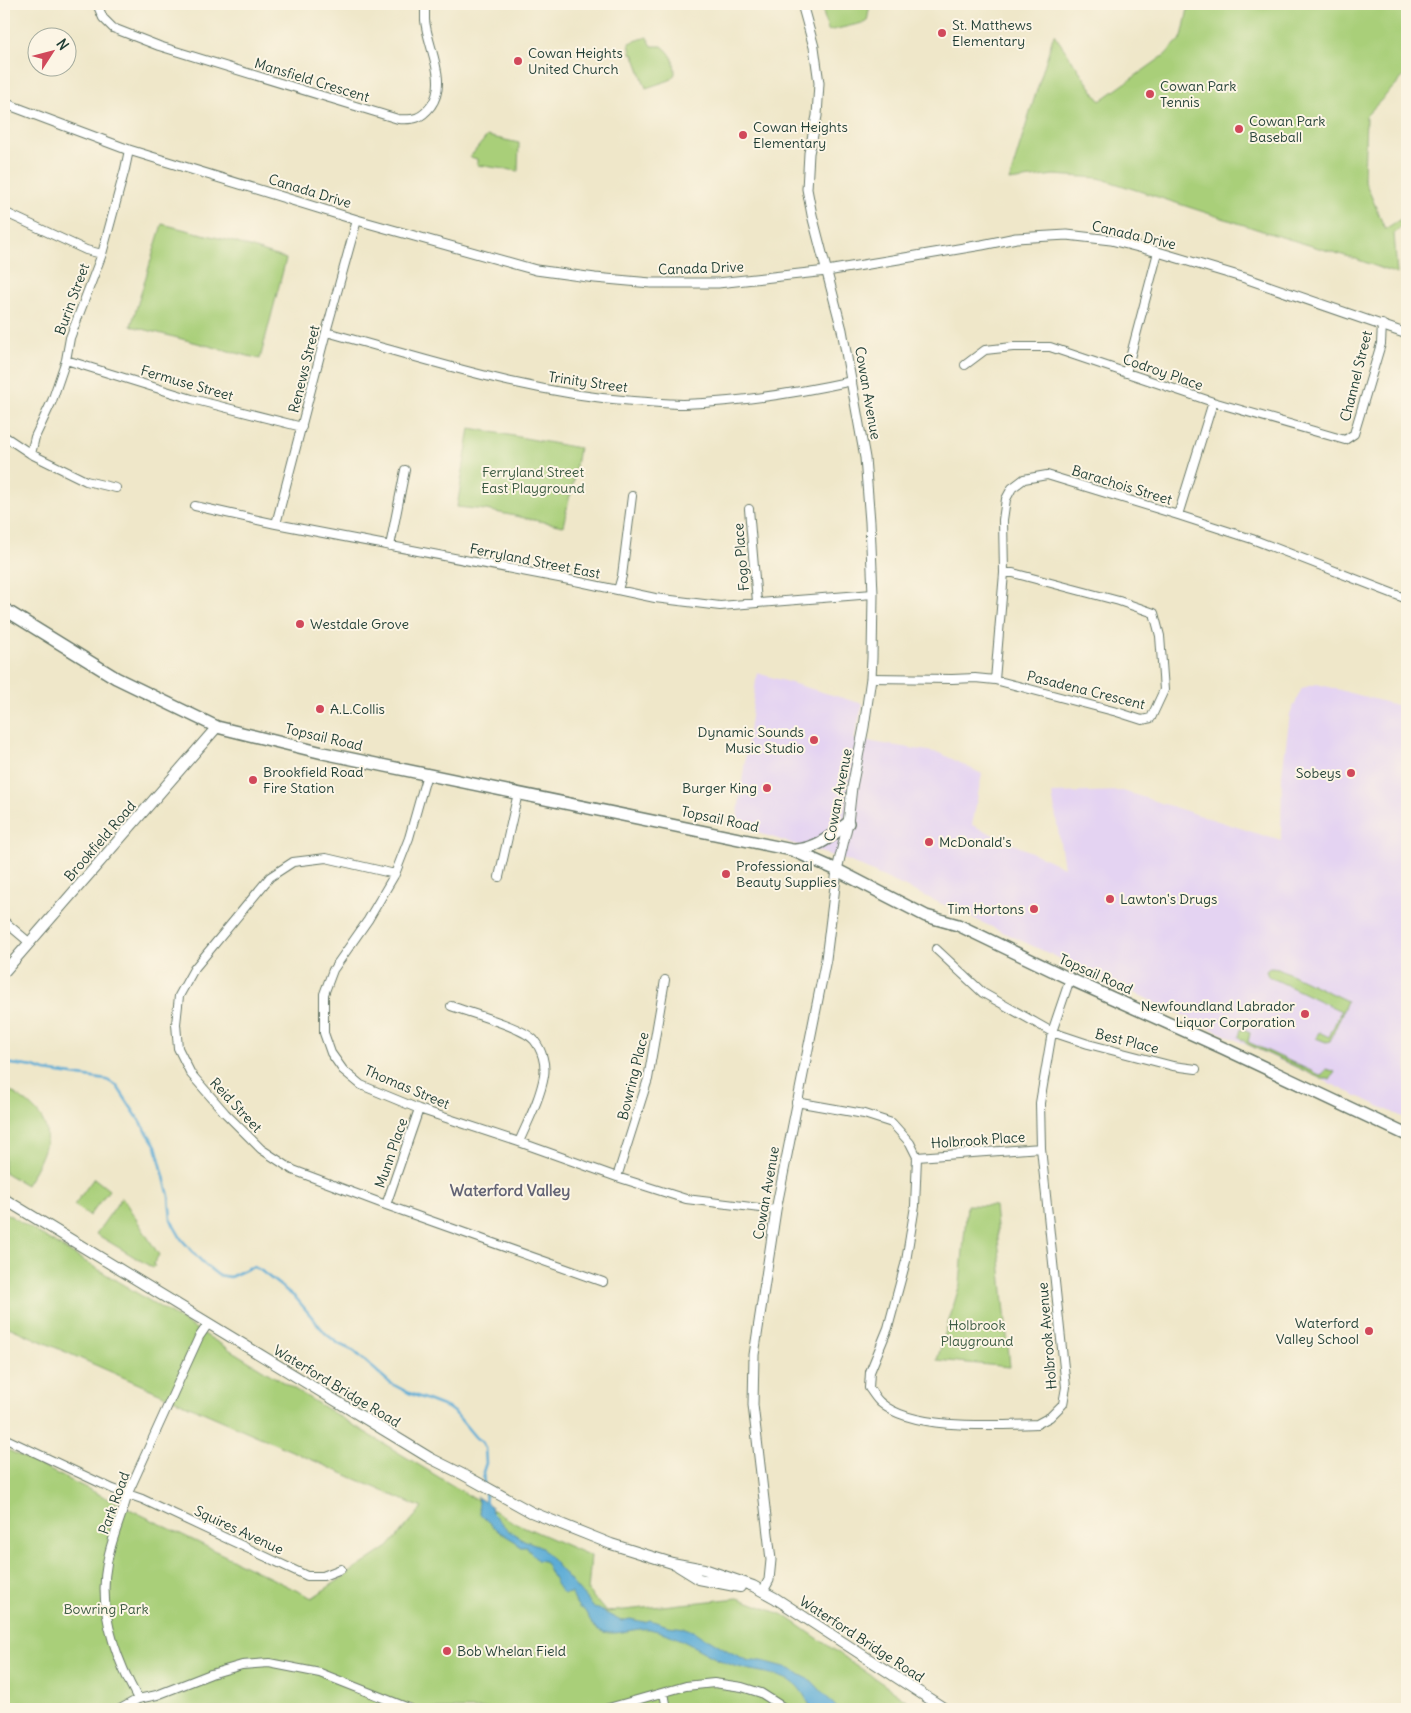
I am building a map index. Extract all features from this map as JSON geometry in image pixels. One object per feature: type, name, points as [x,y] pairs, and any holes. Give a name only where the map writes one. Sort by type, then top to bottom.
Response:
[{"type":"main road","name":"Topsail Road","points":[[4,609],[116,678],[217,727],[323,753],[792,850],[837,870],[926,916],[958,925],[1407,1135]]},
{"type":"main road","name":"Brookfield Road","points":[[4,972],[217,727]]},
{"type":"main road","points":[[792,850],[804,850],[818,844],[848,823]]},
{"type":"main road","name":"Waterford Bridge Road","points":[[4,1200],[430,1458],[464,1475],[502,1498],[596,1539],[672,1563],[699,1578],[763,1591],[945,1709]]},
{"type":"street","name":"Mansfield Crescent","points":[[97,4],[103,18],[113,28],[159,46],[398,119],[412,120],[424,114],[434,101],[438,78],[425,21],[425,4]]},
{"type":"street","name":"Cowan Avenue","points":[[763,1591],[769,1580],[771,1560],[753,1405],[754,1356],[776,1210],[826,958],[837,870],[848,823],[852,787],[860,756],[871,678],[873,594],[865,458],[842,330],[807,189],[809,153],[817,116],[819,83],[814,47],[802,4]]},
{"type":"street","name":"Canada Drive","points":[[4,103],[129,150],[358,220],[536,270],[651,283],[718,283],[827,270],[1016,238],[1067,236],[1111,240],[1158,252],[1245,278],[1407,334]]},
{"type":"street","name":"Burin Street","points":[[31,454],[35,437],[52,401],[66,360],[70,338],[102,254],[129,150]]},
{"type":"street","points":[[4,212],[86,250],[102,254]]},
{"type":"street","name":"Renews Street","points":[[276,524],[326,332],[358,220]]},
{"type":"street","points":[[1126,373],[1158,252]]},
{"type":"street","name":"Channel Street","points":[[1354,434],[1380,344],[1382,324]]},
{"type":"street","name":"Trinity Street","points":[[326,332],[510,383],[597,398],[681,404],[765,397],[852,381]]},
{"type":"street","name":"Codroy Place","points":[[965,365],[985,350],[1013,347],[1050,347],[1213,402],[1345,440],[1354,434]]},
{"type":"street","name":"Fermuse Street","points":[[66,360],[192,399],[302,427]]},
{"type":"street","points":[[1178,515],[1213,402]]},
{"type":"street","points":[[4,436],[31,454],[86,481],[116,488]]},
{"type":"street","points":[[390,546],[405,470]]},
{"type":"street","name":"Barachois Street","points":[[995,680],[1004,573],[1003,520],[1006,499],[1012,488],[1024,479],[1047,475],[1252,538],[1407,599]]},
{"type":"street","points":[[618,590],[622,576],[632,496]]},
{"type":"street","name":"Ferryland Street East","points":[[195,506],[276,524],[654,598],[720,606],[873,594]]},
{"type":"street","name":"Fogo Place","points":[[749,509],[757,602]]},
{"type":"street","name":"Pasadena Crescent","points":[[871,678],[976,678],[995,680],[1142,720],[1151,718],[1164,690],[1160,636],[1154,612],[1119,600],[1013,573],[1004,573]]},
{"type":"street","name":"Thomas Street","points":[[427,774],[409,838],[395,874],[368,920],[334,970],[324,994],[324,1033],[331,1053],[343,1070],[361,1085],[419,1109],[617,1177],[686,1198],[776,1210]]},
{"type":"street","points":[[499,877],[518,793]]},
{"type":"street","name":"Reid Street","points":[[395,874],[326,858],[293,862],[270,877],[194,969],[179,996],[176,1024],[178,1048],[191,1074],[225,1113],[261,1149],[293,1170],[603,1282]]},
{"type":"street","points":[[4,921],[30,943]]},
{"type":"street","name":"Best Place","points":[[936,949],[983,993],[1052,1032],[1088,1044],[1173,1066],[1196,1069]]},
{"type":"street","name":"Holbrook Avenue","points":[[917,1157],[915,1206],[906,1261],[888,1328],[870,1372],[869,1388],[881,1404],[898,1413],[934,1424],[1037,1424],[1050,1417],[1063,1404],[1066,1387],[1041,1148],[1040,1103],[1052,1032],[1070,979]]},
{"type":"street","name":"Bowring Place","points":[[617,1177],[648,1079],[665,980]]},
{"type":"street","points":[[451,1006],[517,1030],[533,1039],[543,1056],[544,1075],[539,1093],[519,1142]]},
{"type":"street","points":[[796,1102],[864,1114],[892,1123],[910,1144],[917,1157]]},
{"type":"street","name":"Munn Place","points":[[386,1205],[419,1109]]},
{"type":"street","name":"Holbrook Place","points":[[917,1157],[1041,1148]]},
{"type":"street","name":"Park Road","points":[[138,1699],[127,1679],[112,1634],[106,1608],[107,1562],[128,1493],[199,1337],[208,1324]]},
{"type":"street","name":"Squires Avenue","points":[[4,1438],[113,1489],[142,1499],[307,1576],[323,1576],[342,1569]]},
{"type":"street","points":[[120,1709],[138,1699],[157,1695],[211,1674],[242,1665],[269,1663],[320,1674],[411,1709]]},
{"type":"street","points":[[605,1709],[686,1686],[714,1683],[742,1687],[761,1693],[786,1709]]},
{"type":"street","points":[[661,1694],[667,1709]]},
{"type":"shaded area","points":[[757,673],[863,704],[854,739],[940,753],[982,774],[972,825],[1064,867],[1052,793],[1123,791],[1281,841],[1282,774],[1290,714],[1302,688],[1317,684],[1407,708],[1407,1119],[849,861],[736,826]]},
{"type":"green space","points":[[821,4],[870,4],[867,22],[828,31]]},
{"type":"green space","points":[[1189,4],[1407,4],[1407,73],[1366,116],[1364,179],[1385,229],[1407,215],[1407,222],[1394,233],[1397,274],[1356,259],[1099,178],[1054,175],[1009,181],[1054,34],[1100,101],[1165,55],[1182,37]]},
{"type":"green space","points":[[647,37],[652,46],[662,46],[671,55],[675,74],[670,80],[646,88],[634,55],[631,53],[629,43]]},
{"type":"green space","points":[[487,136],[519,143],[518,171],[477,165],[477,159],[470,157]]},
{"type":"green space","points":[[162,224],[231,241],[286,259],[260,359],[131,326]]},
{"type":"green space","name":"Ferryland Street East Playground","points":[[470,428],[579,448],[571,495],[563,526],[486,510],[457,507]]},
{"type":"green space","points":[[1271,967],[1278,968],[1347,1001],[1330,1041],[1326,1042],[1316,1038],[1319,1032],[1329,1037],[1341,1011],[1268,976],[1266,971]]},
{"type":"green space","points":[[1241,1029],[1250,1033],[1248,1042],[1322,1076],[1326,1069],[1335,1072],[1330,1079],[1322,1079],[1247,1044],[1239,1037]]},
{"type":"green space","points":[[4,1087],[33,1108],[42,1118],[46,1129],[43,1153],[26,1185],[4,1172]]},
{"type":"green space","points":[[94,1178],[109,1190],[89,1216],[74,1205]]},
{"type":"green space","points":[[122,1197],[159,1255],[153,1264],[155,1266],[153,1268],[96,1234]]},
{"type":"green space","name":"Holbrook Playground","points":[[967,1205],[995,1206],[1010,1367],[937,1360],[960,1284]]},
{"type":"green space","name":"Bowring Park","points":[[4,1212],[509,1520],[591,1556],[588,1591],[606,1612],[738,1598],[784,1615],[919,1709],[4,1709],[4,1448],[312,1598],[388,1547],[422,1508],[4,1325]]},
{"type":"water","points":[[477,1497],[491,1506],[492,1513],[509,1531],[524,1540],[540,1546],[595,1609],[621,1621],[630,1619],[644,1622],[650,1620],[668,1626],[685,1628],[749,1661],[762,1661],[793,1669],[812,1681],[838,1709],[812,1709],[801,1691],[792,1682],[777,1676],[729,1664],[670,1635],[649,1629],[609,1633],[597,1629],[584,1610],[576,1603],[571,1593],[564,1594],[555,1583],[544,1561],[537,1560],[526,1547],[520,1547],[516,1542],[498,1531],[482,1516]]},
{"type":"waterway","points":[[4,1063],[107,1080],[117,1086],[156,1146],[169,1196],[171,1219],[174,1226],[182,1240],[204,1264],[218,1275],[230,1277],[249,1268],[254,1267],[260,1270],[296,1298],[326,1334],[339,1344],[354,1351],[390,1383],[409,1393],[448,1408],[456,1414],[476,1438],[482,1442],[485,1448],[484,1483]]},
{"type":"waterway","points":[[485,1491],[486,1505]]},
{"type":"place","name":"St. Matthews Elementary","points":[[942,33]]},
{"type":"place","name":"Cowan Heights United Church","points":[[518,61]]},
{"type":"place","name":"Cowan Park Tennis","points":[[1150,94]]},
{"type":"place","name":"Cowan Park Baseball","points":[[1239,129]]},
{"type":"place","name":"Cowan Heights Elementary","points":[[743,135]]},
{"type":"place","name":"Westdale Grove","points":[[300,624]]},
{"type":"place","name":"A.L.Collis","points":[[320,709]]},
{"type":"place","name":"Dynamic Sounds Music Studio","points":[[814,740]]},
{"type":"place","name":"Sobeys","points":[[1351,773]]},
{"type":"place","name":"Brookfield Road Fire Station","points":[[253,780]]},
{"type":"place","name":"Burger King","points":[[767,788]]},
{"type":"place","name":"McDonald's","points":[[929,842]]},
{"type":"place","name":"Professional Beauty Supplies","points":[[726,874]]},
{"type":"place","name":"Lawton's Drugs","points":[[1110,899]]},
{"type":"place","name":"Tim Hortons","points":[[1034,909]]},
{"type":"place","name":"Newfoundland Labrador Liquor Corporation","points":[[1305,1014]]},
{"type":"place","name":"Waterford Valley School","points":[[1369,1331]]},
{"type":"place","name":"Bob Whelan Field","points":[[447,1651]]},
{"type":"district","name":"Waterford Valley","points":[[510,1190]]}]
